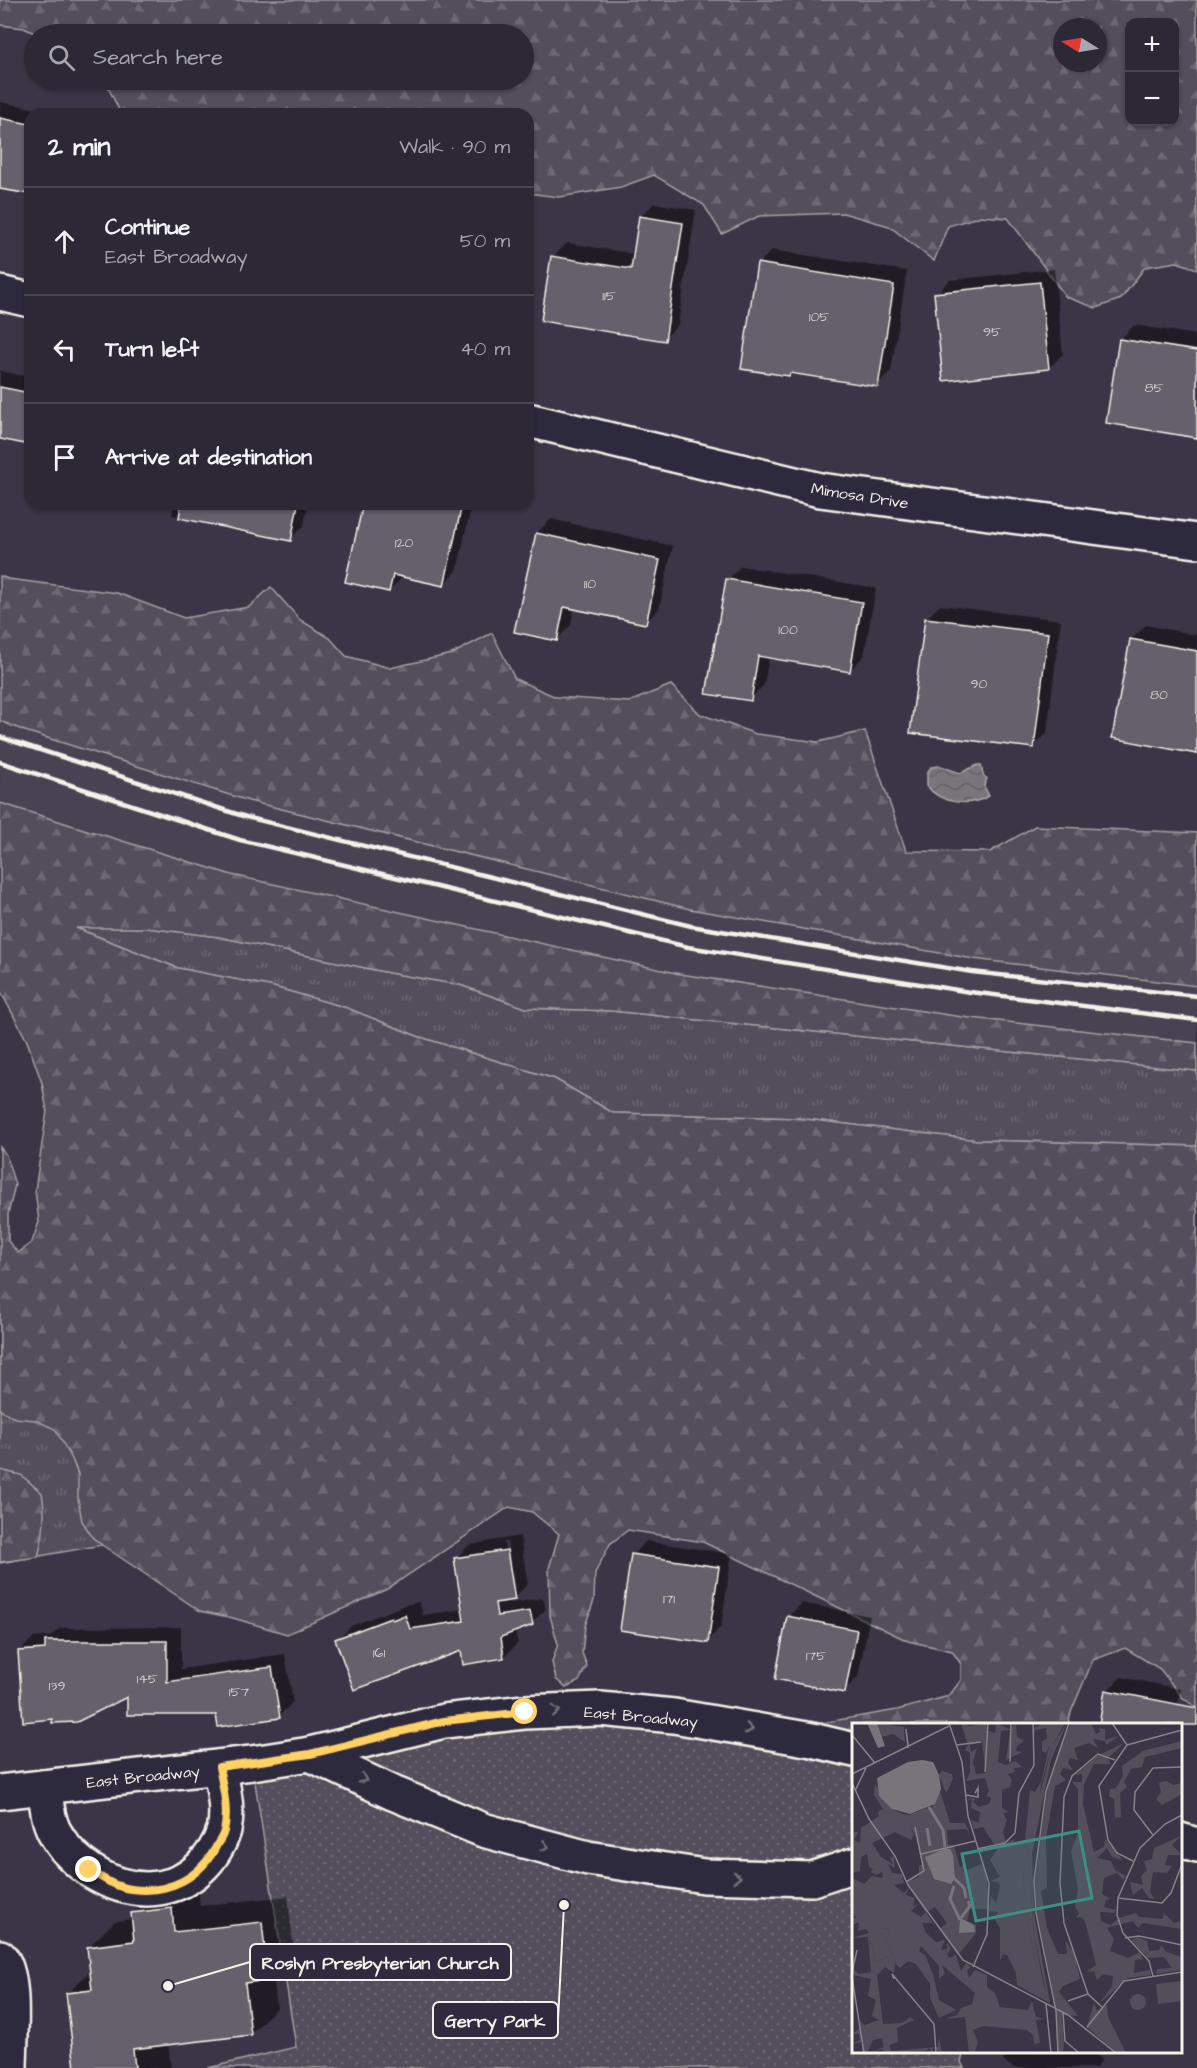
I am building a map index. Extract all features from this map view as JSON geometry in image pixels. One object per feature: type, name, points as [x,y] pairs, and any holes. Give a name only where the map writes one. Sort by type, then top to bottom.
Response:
[{"type":"main road","points":[[0,293],[24,299]]},
{"type":"main road","name":"Mimosa Drive","points":[[534,421],[820,490],[1197,541]]},
{"type":"main road","name":"East Broadway","points":[[0,1792],[219,1767],[310,1754],[444,1721],[525,1712],[600,1709],[674,1716],[812,1740],[852,1750]]},
{"type":"main road","points":[[310,1754],[393,1793],[483,1830],[588,1858],[704,1876],[812,1879],[852,1866]]},
{"type":"main road","points":[[45,1787],[48,1812],[54,1830],[68,1852],[108,1882],[129,1889],[149,1890],[188,1879],[210,1859],[224,1831],[225,1806],[219,1767]]},
{"type":"main road","points":[[1182,1841],[1197,1845]]},
{"type":"main road","points":[[0,1957],[6,1962],[11,1980],[10,2068]]},
{"type":"shaded area","points":[[0,721],[249,801],[690,909],[974,959],[1197,986],[1197,1043],[962,1017],[680,974],[232,875],[0,803]]},
{"type":"green space","points":[[0,0],[1197,0],[1197,269],[1177,262],[1145,267],[1121,299],[1096,308],[1066,297],[1008,218],[981,216],[948,226],[934,261],[889,226],[843,213],[759,216],[722,234],[704,205],[654,175],[621,187],[559,197],[534,194],[534,108],[118,108],[109,90],[534,90],[534,24],[24,24],[24,28],[0,25]]},
{"type":"green space","points":[[0,576],[8,579],[117,593],[184,618],[249,607],[271,587],[300,620],[330,638],[346,656],[390,668],[452,654],[492,633],[515,679],[556,697],[629,702],[671,685],[700,714],[756,734],[818,742],[865,731],[906,851],[990,852],[1035,826],[1197,833],[1197,986],[974,959],[690,909],[249,801],[25,731],[0,721]]},
{"type":"green space","points":[[0,803],[232,875],[680,974],[962,1017],[1197,1043],[1197,1071],[611,1011],[526,1008],[460,985],[389,973],[219,937],[147,928],[76,928],[178,968],[274,987],[347,1008],[417,1036],[555,1079],[613,1113],[797,1118],[978,1140],[1197,1146],[1197,1708],[1182,1697],[1160,1669],[1125,1648],[1093,1660],[1068,1723],[852,1723],[852,1741],[815,1724],[897,1710],[949,1696],[961,1680],[961,1664],[952,1651],[908,1641],[703,1542],[628,1530],[610,1544],[595,1573],[594,1600],[585,1626],[582,1653],[587,1666],[579,1681],[566,1688],[556,1679],[552,1662],[558,1644],[550,1616],[549,1568],[559,1534],[532,1512],[509,1507],[387,1589],[287,1634],[200,1611],[93,1538],[82,1521],[78,1499],[78,1474],[55,1429],[35,1420],[15,1418],[0,1410],[0,1147],[6,1155],[15,1185],[8,1214],[8,1241],[18,1253],[32,1242],[39,1222],[35,1190],[47,1111],[42,1083],[27,1041],[0,990]]},
{"type":"green space","points":[[74,927],[147,928],[219,937],[389,973],[460,985],[526,1008],[611,1011],[1197,1071],[1197,1146],[978,1140],[797,1118],[613,1113],[555,1079],[417,1036],[347,1008],[274,987],[178,968]]},
{"type":"green space","points":[[0,1302],[36,1353],[102,1545],[0,1563]]},
{"type":"green space","points":[[0,1470],[21,1475],[42,1493],[43,1525],[38,1557],[0,1562]]},
{"type":"green space","points":[[524,1712],[852,1750],[852,2053],[964,2053],[961,2062],[964,2068],[208,2068],[296,2047],[252,1763]]},
{"type":"water","points":[[981,765],[983,775],[987,779],[984,786],[989,796],[973,802],[956,802],[940,797],[927,786],[927,773],[931,767],[940,766],[960,773]]},
{"type":"building","points":[[0,118],[24,123],[24,193],[0,189]]},
{"type":"building","points":[[639,216],[683,223],[665,341],[541,321],[551,256],[631,269]]},
{"type":"building","points":[[757,263],[894,285],[878,387],[790,373],[789,376],[741,369]]},
{"type":"building","points":[[1040,282],[1049,369],[943,381],[934,293]]},
{"type":"building","points":[[1119,339],[1197,351],[1197,438],[1106,423]]},
{"type":"building","points":[[0,387],[24,392],[24,444],[0,439]]},
{"type":"building","points":[[180,510],[297,510],[291,541],[179,518]]},
{"type":"building","points":[[362,510],[461,510],[444,586],[393,575],[389,592],[345,582]]},
{"type":"building","points":[[536,533],[660,560],[646,624],[564,607],[557,641],[514,632]]},
{"type":"building","points":[[726,579],[862,602],[850,672],[758,656],[751,701],[706,694]]},
{"type":"building","points":[[925,618],[1048,633],[1034,748],[910,733]]},
{"type":"building","points":[[1130,639],[1197,651],[1197,754],[1112,738]]},
{"type":"building","points":[[507,1550],[515,1600],[495,1603],[497,1616],[530,1611],[533,1625],[501,1637],[504,1658],[463,1665],[461,1651],[354,1690],[335,1639],[405,1615],[410,1629],[464,1621],[454,1558]]},
{"type":"building","points":[[631,1554],[719,1567],[708,1643],[620,1630]]},
{"type":"building","points":[[787,1616],[857,1630],[845,1693],[775,1679]]},
{"type":"building","points":[[45,1641],[167,1641],[167,1682],[272,1667],[280,1718],[218,1727],[216,1715],[127,1715],[127,1697],[77,1722],[52,1723],[52,1719],[23,1722],[18,1651],[45,1649]]},
{"type":"building","points":[[1105,1690],[1197,1708],[1197,1725],[1099,1723]]},
{"type":"building","points":[[172,1908],[174,1932],[262,1922],[268,1980],[245,1983],[251,2035],[133,2049],[135,2068],[75,2068],[66,1993],[92,1990],[87,1947],[134,1941],[131,1913]]},
{"type":"railway","points":[[0,737],[246,817],[691,926],[972,972],[1197,996]]},
{"type":"railway","points":[[0,762],[240,840],[688,947],[970,992],[1197,1020]]},
{"type":"place","name":"Gerry Park","points":[[564,1905]]},
{"type":"place","name":"Roslyn Presbyterian Church","points":[[168,1986]]},
{"type":"route","points":[[89,1870],[108,1882],[129,1889],[149,1890],[188,1879],[210,1859],[224,1831],[225,1806],[219,1767],[310,1754],[444,1721],[525,1712]]}]
